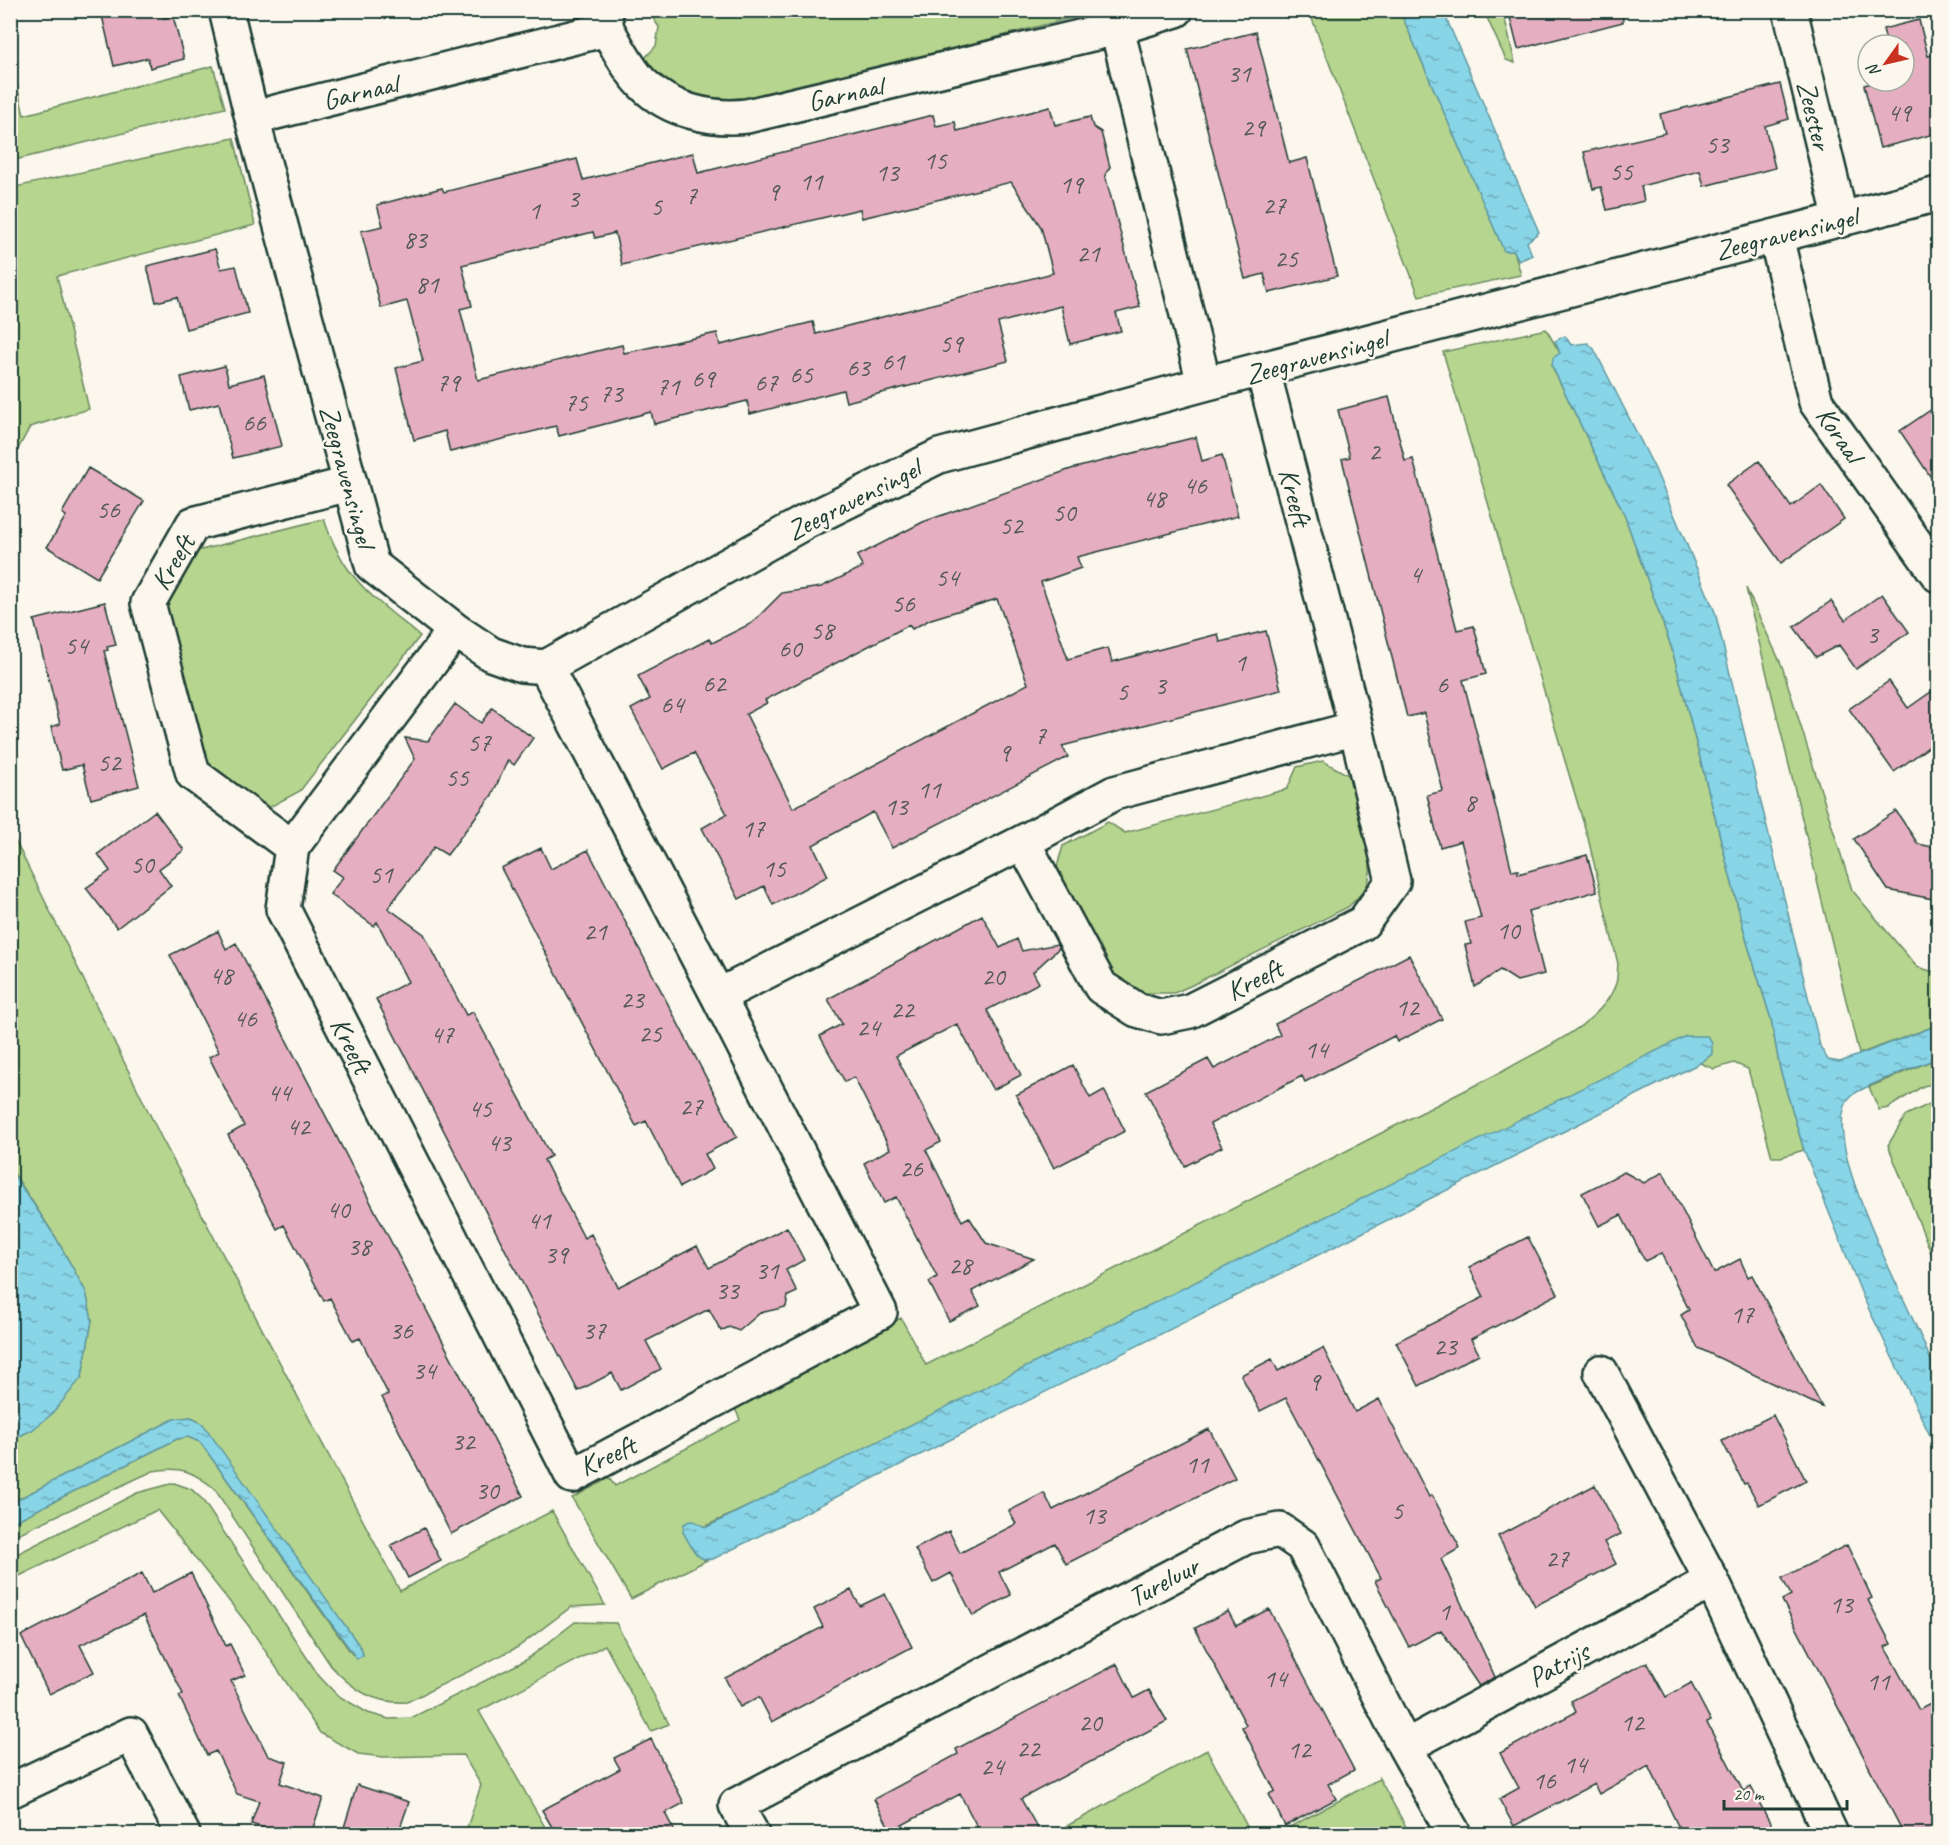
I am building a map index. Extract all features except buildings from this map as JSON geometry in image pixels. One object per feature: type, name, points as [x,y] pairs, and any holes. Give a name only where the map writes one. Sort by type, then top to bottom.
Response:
[{"type":"street","name":"Zeegravensingel","points":[[226,10],[252,118],[372,566],[454,630],[491,654],[522,665],[546,667],[805,522],[939,456],[1596,281],[1938,194]]},
{"type":"street","name":"Garnaal","points":[[252,118],[605,20],[626,63],[644,85],[668,102],[698,114],[722,118],[747,116],[1117,28],[1176,10]]},
{"type":"street","name":"Zeester","points":[[1790,10],[1841,219]]},
{"type":"street","points":[[1117,28],[1204,384]]},
{"type":"street","name":"Koraal","points":[[1776,237],[1816,402],[1938,575]]},
{"type":"street","name":"Kreeft","points":[[1023,842],[1101,987],[1137,1010],[1161,1017],[1190,1011],[1363,923],[1394,882],[1263,371]]},
{"type":"street","name":"Kreeft","points":[[292,847],[193,774],[148,603],[193,524],[349,484]]},
{"type":"street","name":"Kreeft","points":[[454,630],[292,847],[283,909],[572,1476],[880,1312],[546,667]]},
{"type":"street","points":[[718,996],[1023,842],[1114,793],[1356,728]]},
{"type":"street","points":[[1601,1372],[1712,1581],[1831,1834]]},
{"type":"street","name":"Tureluur","points":[[752,1834],[736,1805],[1246,1537],[1280,1530],[1303,1546],[1406,1747],[1454,1834]]},
{"type":"street","name":"Patrijs","points":[[1406,1747],[1712,1581]]},
{"type":"street","points":[[10,1791],[131,1734],[183,1834]]},
{"type":"green space","points":[[648,11],[1077,11],[1074,17],[739,105],[694,97],[659,80],[643,60],[656,46],[659,27]]},
{"type":"green space","points":[[1309,11],[1400,11],[1504,250],[1514,251],[1521,275],[1419,296]]},
{"type":"green space","points":[[1484,11],[1503,11],[1515,63],[1506,60]]},
{"type":"green space","points":[[11,60],[24,115],[213,66],[225,108],[11,161]]},
{"type":"green space","points":[[234,138],[255,225],[57,276],[89,409],[30,427],[11,462],[11,188]]},
{"type":"green space","points":[[1546,329],[1560,353],[1552,366],[1624,514],[1672,649],[1747,942],[1771,1019],[1780,1069],[1804,1150],[1781,1157],[1772,1157],[1748,1069],[1734,1063],[1714,1069],[1700,1063],[1712,1054],[704,1527],[704,1561],[709,1559],[631,1599],[572,1498],[609,1478],[615,1486],[740,1420],[734,1406],[901,1318],[926,1365],[1507,1069],[1553,1044],[1585,1023],[1609,998],[1617,981],[1618,964],[1588,838],[1443,352]]},
{"type":"green space","points":[[324,519],[341,558],[351,573],[374,598],[420,636],[300,791],[268,808],[204,767],[162,604],[189,553]]},
{"type":"green space","points":[[1746,588],[1782,666],[1852,890],[1917,967],[1938,973],[1938,1025],[1859,1054]]},
{"type":"green space","points":[[1323,761],[1350,776],[1362,818],[1370,866],[1369,879],[1358,897],[1348,907],[1174,993],[1139,993],[1117,983],[1055,873],[1063,846],[1108,822],[1125,833],[1287,789],[1297,767]]},
{"type":"green space","points":[[10,830],[160,1135],[400,1591],[552,1511],[605,1605],[571,1607],[518,1647],[407,1702],[384,1701],[365,1694],[331,1666],[214,1488],[186,1471],[171,1469],[153,1471],[11,1537],[11,1523],[177,1439],[188,1437],[200,1442],[352,1654],[363,1655],[361,1648],[198,1420],[191,1417],[174,1419],[11,1503],[11,1440],[32,1430],[82,1377],[92,1320],[86,1292],[56,1238],[11,1169]]},
{"type":"green space","points":[[1938,1058],[1938,1083],[1923,1086],[1888,1108],[1879,1110],[1869,1087]]},
{"type":"green space","points":[[1938,1100],[1938,1270],[1888,1145],[1906,1115]]},
{"type":"green space","points":[[174,1483],[191,1489],[202,1499],[319,1676],[337,1695],[368,1713],[389,1719],[411,1718],[526,1660],[575,1622],[616,1623],[669,1724],[651,1731],[605,1645],[479,1711],[549,1834],[465,1834],[481,1785],[463,1755],[384,1757],[358,1754],[320,1733],[248,1625],[157,1510],[11,1580],[11,1557],[137,1493]]},
{"type":"green space","points":[[1207,1750],[1251,1834],[1052,1834]]},
{"type":"green space","points":[[1379,1779],[1410,1834],[1277,1834]]},
{"type":"water","points":[[1400,11],[1443,11],[1539,232],[1527,242],[1532,255],[1519,261],[1514,251],[1504,251]]},
{"type":"water","points":[[1565,336],[1571,345],[1588,343],[1594,349],[1655,469],[1715,612],[1820,1046],[1828,1060],[1840,1062],[1938,1025],[1938,1058],[1857,1092],[1851,1096],[1842,1118],[1845,1151],[1857,1191],[1874,1234],[1929,1354],[1938,1380],[1940,1405],[1938,1452],[1863,1297],[1804,1150],[1780,1069],[1771,1019],[1747,942],[1672,649],[1624,514],[1552,366],[1553,358],[1560,353],[1555,341]]},
{"type":"water","points":[[1686,1036],[1707,1036],[1712,1043],[1712,1054],[1700,1063],[713,1559],[707,1560],[698,1556],[683,1532],[684,1524],[688,1522],[694,1521],[707,1527]]},
{"type":"water","points":[[10,1169],[56,1238],[86,1292],[92,1320],[82,1377],[52,1414],[32,1430],[11,1440]]},
{"type":"water","points":[[191,1417],[203,1424],[361,1648],[363,1655],[357,1659],[200,1442],[188,1437],[177,1439],[11,1523],[11,1503],[174,1419]]}]
